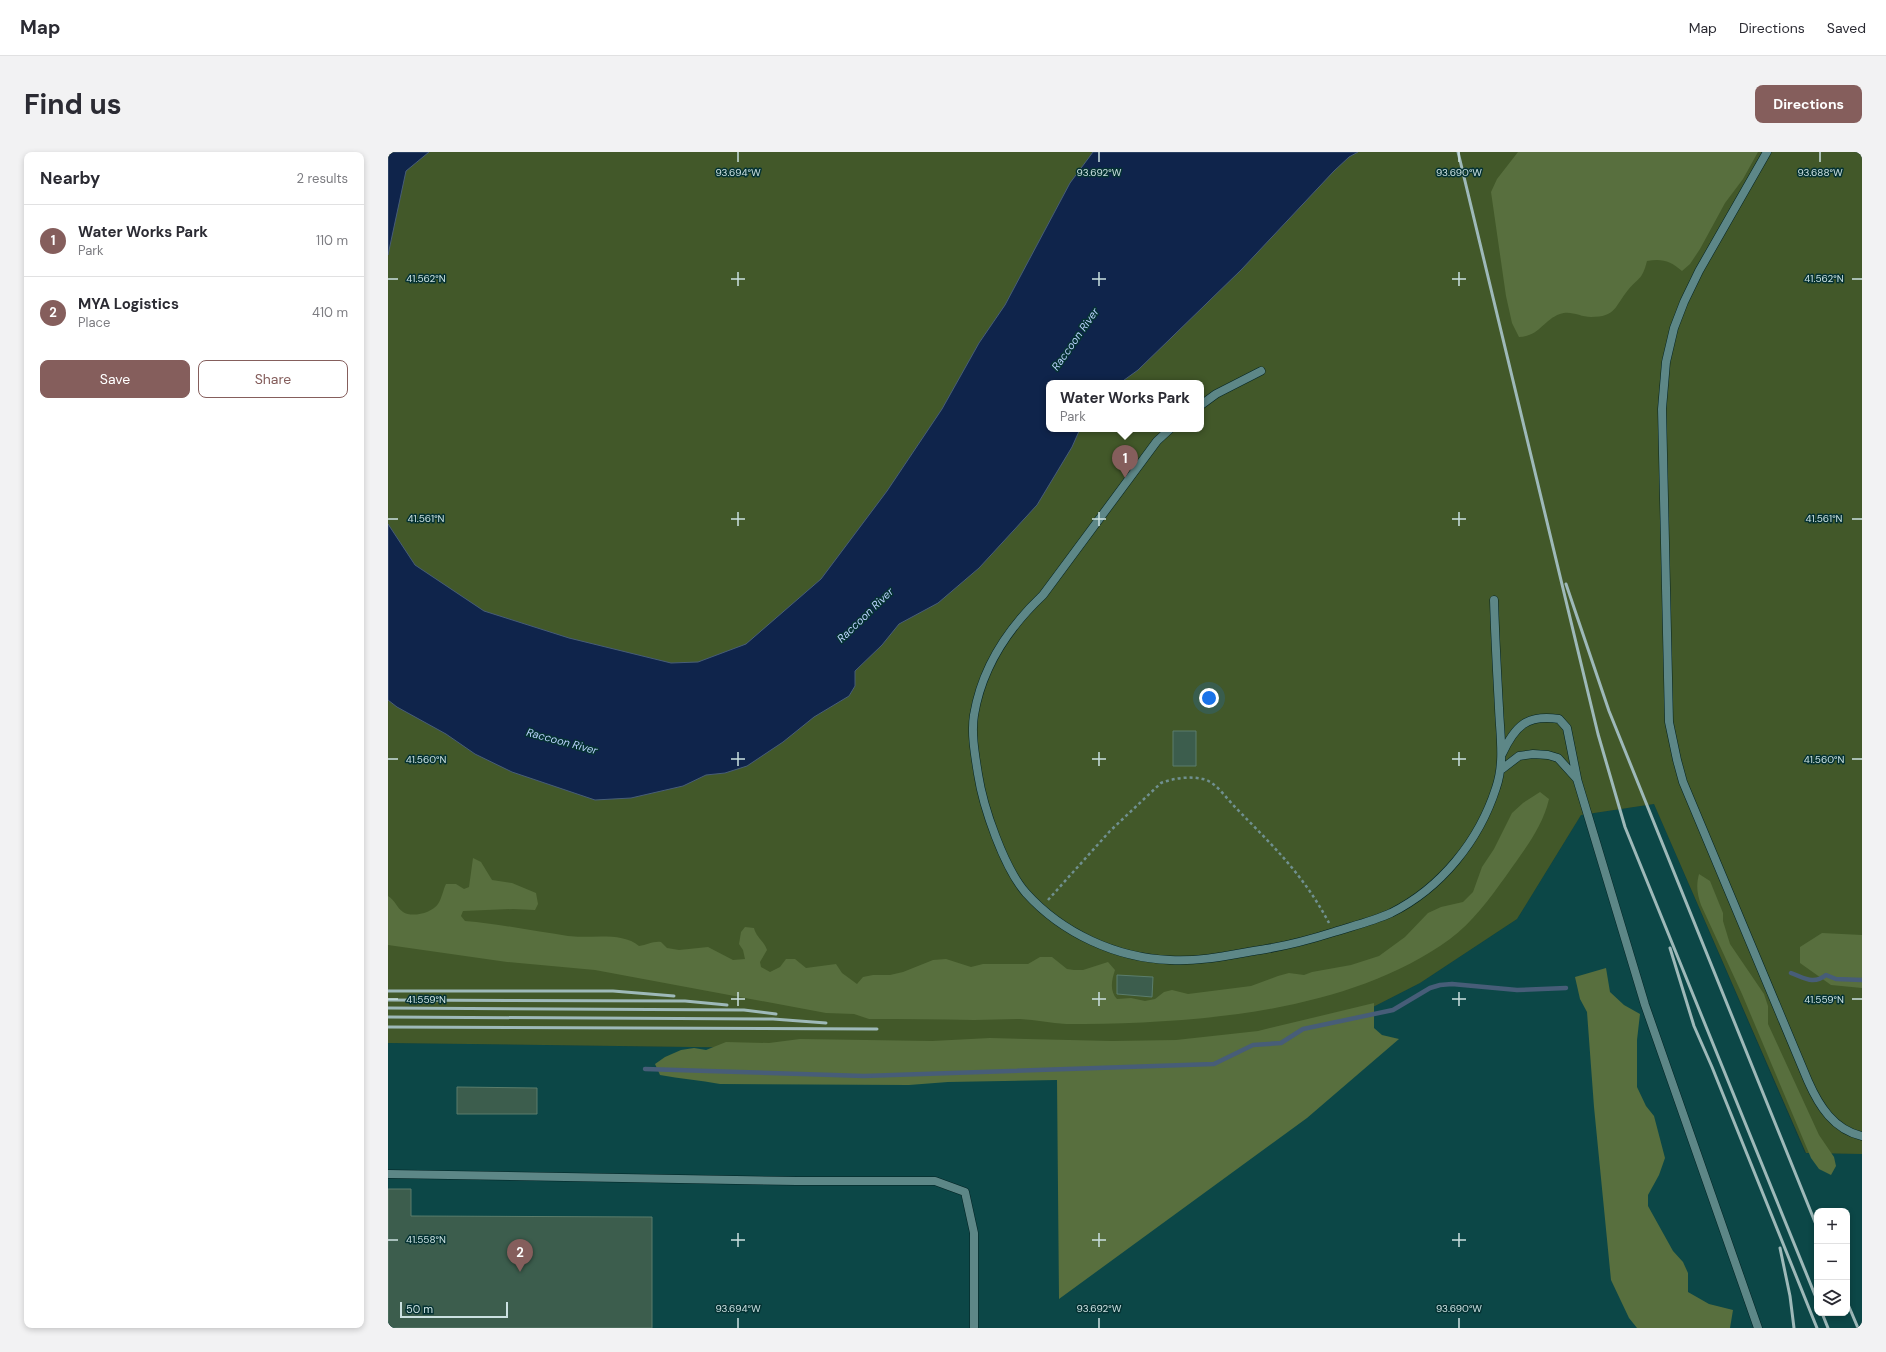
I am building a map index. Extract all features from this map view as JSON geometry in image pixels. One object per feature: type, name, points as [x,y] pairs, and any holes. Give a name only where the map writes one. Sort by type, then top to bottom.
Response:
[{"type":"lane","points":[[1767,152],[1699,271],[1684,302],[1674,328],[1666,362],[1662,409],[1669,722],[1676,760],[1683,782],[1808,1082],[1819,1104],[1836,1123],[1862,1136]]},
{"type":"lane","points":[[1204,403],[1216,394],[1261,371]]},
{"type":"lane","points":[[1167,432],[1157,441],[1043,595],[1024,613],[1007,634],[993,657],[982,684],[973,717],[975,750],[980,782],[988,815],[1000,848],[1024,891],[1041,908],[1067,928],[1096,943],[1141,957],[1168,960],[1195,960],[1277,947],[1366,923],[1392,912],[1416,898],[1438,880],[1456,862],[1473,839],[1486,814],[1502,769],[1494,600]]},
{"type":"lane","points":[[1501,757],[1514,733],[1524,723],[1536,718],[1559,719],[1567,728],[1577,778],[1645,1005],[1758,1328]]},
{"type":"lane","points":[[1502,769],[1519,756],[1533,754],[1548,755],[1558,758],[1577,778]]},
{"type":"lane","points":[[388,1174],[797,1181],[935,1181],[965,1192],[974,1233],[974,1328]]},
{"type":"path","points":[[1041,908],[1110,831],[1161,783],[1171,779],[1204,779],[1216,787],[1276,847],[1295,869],[1312,892],[1334,932]]},
{"type":"shaded area","points":[[1654,804],[1805,1153],[1862,1154],[1862,1328],[388,1328],[388,1043],[1149,1053],[1328,1030],[1420,983],[1517,919],[1581,815]]},
{"type":"green space","points":[[388,152],[1862,152],[1862,1154],[1806,1153],[1654,804],[1581,815],[1517,919],[1420,983],[1328,1030],[1149,1053],[388,1043]]},
{"type":"green space","points":[[1518,152],[1758,152],[1743,179],[1725,203],[1700,249],[1690,264],[1682,271],[1666,261],[1647,261],[1642,275],[1610,313],[1591,317],[1572,313],[1560,314],[1549,320],[1532,334],[1519,337],[1512,323],[1506,296],[1491,192],[1497,179]]},
{"type":"green space","points":[[1540,792],[1549,799],[1537,830],[1494,893],[1466,926],[1450,939],[1409,964],[1364,984],[1316,999],[1266,1010],[1215,1017],[1164,1021],[1066,1024],[1020,1019],[869,1019],[854,1014],[826,1013],[595,970],[507,962],[388,945],[388,896],[403,912],[407,914],[422,914],[427,912],[438,904],[446,884],[456,884],[464,889],[469,887],[473,858],[481,862],[492,880],[512,883],[536,893],[538,904],[535,910],[513,909],[463,911],[461,916],[465,921],[576,937],[615,937],[632,941],[639,946],[661,942],[667,948],[679,950],[708,947],[733,960],[745,959],[743,950],[739,944],[741,932],[745,927],[754,928],[756,934],[767,950],[760,962],[761,967],[770,972],[780,967],[786,959],[795,959],[806,968],[836,964],[842,973],[857,984],[863,977],[873,975],[890,975],[903,972],[933,960],[946,959],[971,967],[983,964],[1028,964],[1040,957],[1052,957],[1067,969],[1074,970],[1083,970],[1108,962],[1115,970],[1112,981],[1114,996],[1117,999],[1131,998],[1145,1001],[1155,999],[1164,992],[1172,990],[1188,994],[1251,986],[1289,973],[1304,975],[1312,972],[1351,965],[1379,956],[1405,937],[1428,913],[1441,907],[1463,902],[1473,892],[1482,867],[1494,849],[1512,813],[1523,803]]},
{"type":"green space","points":[[1699,874],[1710,881],[1723,913],[1723,921],[1730,944],[1764,994],[1768,1006],[1768,1024],[1819,1135],[1834,1157],[1836,1166],[1831,1175],[1819,1169],[1811,1158],[1742,994],[1701,905],[1697,890]]},
{"type":"green space","points":[[1822,933],[1862,935],[1862,988],[1831,985],[1800,963],[1800,947]]},
{"type":"green space","points":[[1606,968],[1610,992],[1624,1005],[1640,1014],[1637,1040],[1637,1087],[1646,1106],[1654,1116],[1665,1158],[1659,1175],[1648,1195],[1648,1206],[1673,1251],[1683,1262],[1688,1273],[1688,1292],[1709,1304],[1733,1310],[1730,1328],[1637,1328],[1629,1318],[1611,1280],[1594,1107],[1587,1012],[1580,999],[1575,977]]},
{"type":"green space","points":[[1374,1003],[1374,1028],[1382,1035],[1399,1039],[1307,1118],[1059,1299],[1057,1080],[948,1082],[909,1085],[720,1084],[660,1075],[655,1064],[665,1057],[681,1050],[694,1048],[706,1050],[726,1042],[769,1043],[800,1039],[932,1041],[990,1038],[1112,1041],[1176,1040],[1258,1031]]},
{"type":"water","points":[[388,152],[429,152],[406,171],[388,255]]},
{"type":"water","name":"Raccoon River","points":[[1093,152],[1358,152],[1349,157],[1334,171],[1241,270],[1138,370],[1124,380],[1046,380],[1046,432],[1079,432],[1072,447],[1037,505],[979,568],[938,603],[899,624],[882,645],[855,671],[855,686],[849,696],[814,717],[783,742],[747,766],[725,773],[706,775],[683,786],[631,798],[595,800],[512,772],[475,754],[446,734],[397,707],[388,700],[388,524],[415,565],[484,611],[569,638],[671,663],[698,662],[746,644],[821,579],[887,491],[942,409],[979,343],[1005,305],[1070,183]]},
{"type":"building","points":[[1173,731],[1196,731],[1196,766],[1173,766]]},
{"type":"building","points":[[1117,975],[1153,977],[1152,997],[1117,994]]},
{"type":"building","points":[[457,1087],[537,1088],[537,1114],[457,1114]]},
{"type":"building","points":[[388,1189],[411,1189],[411,1216],[652,1217],[652,1328],[388,1328]]},
{"type":"waterway","points":[[1791,973],[1809,980],[1817,980],[1826,975],[1836,979],[1862,980]]},
{"type":"waterway","points":[[645,1069],[864,1076],[1214,1064],[1253,1045],[1281,1043],[1303,1029],[1393,1010],[1430,988],[1440,985],[1452,984],[1517,990],[1566,988]]},
{"type":"railway","points":[[1458,152],[1598,734],[1625,827],[1814,1293]]},
{"type":"railway","points":[[1566,584],[1609,711],[1814,1220]]},
{"type":"railway","points":[[1670,948],[1694,1026],[1712,1067],[1817,1328]]},
{"type":"railway","points":[[388,991],[613,991],[674,996]]},
{"type":"railway","points":[[388,1000],[685,1001],[727,1005]]},
{"type":"railway","points":[[388,1008],[744,1010],[776,1014]]},
{"type":"railway","points":[[388,1017],[773,1019],[826,1023]]},
{"type":"railway","points":[[388,1027],[877,1029]]},
{"type":"railway","points":[[1780,1248],[1790,1296],[1794,1328]]},
{"type":"railway","points":[[1850,1309],[1858,1328]]},
{"type":"railway","points":[[1823,1316],[1828,1328]]},
{"type":"place","name":"Water Works Park","points":[[1125,478]]},
{"type":"place","name":"MYA Logistics","points":[[520,1272]]}]
